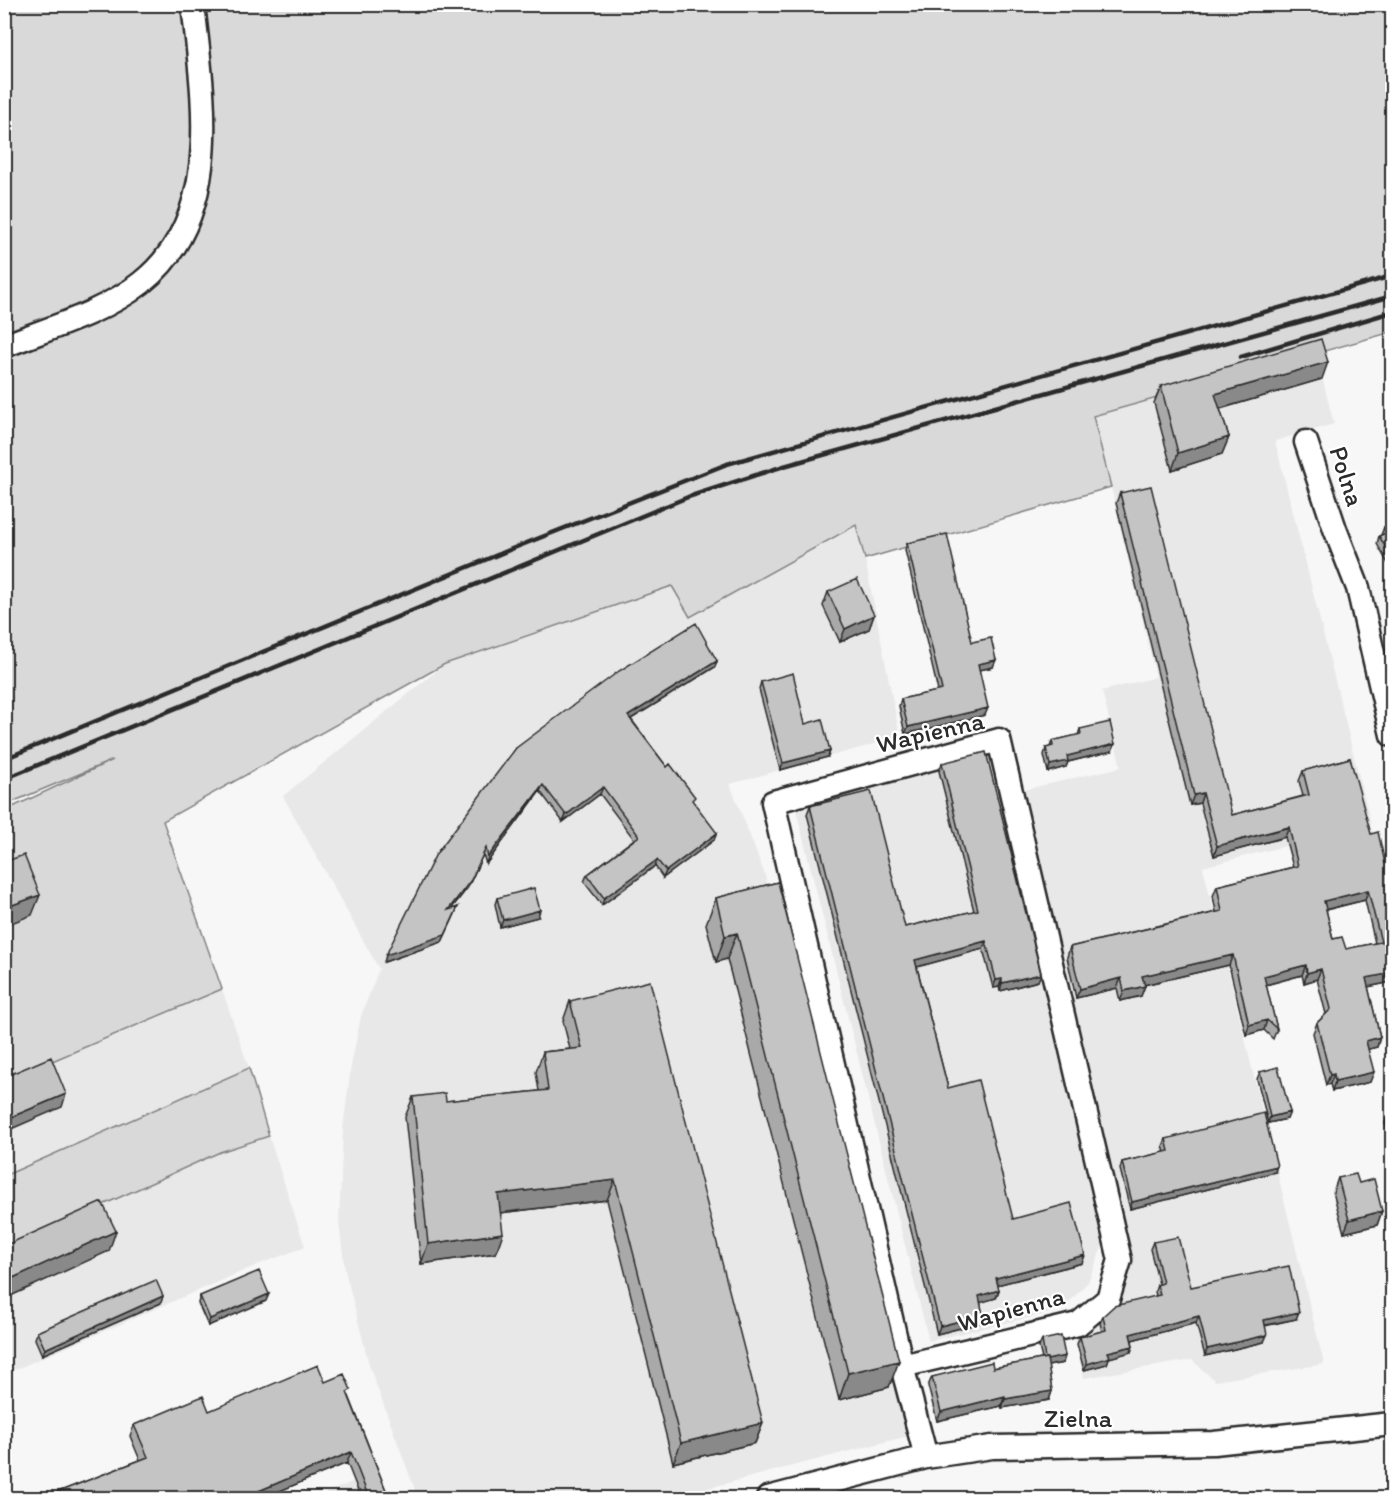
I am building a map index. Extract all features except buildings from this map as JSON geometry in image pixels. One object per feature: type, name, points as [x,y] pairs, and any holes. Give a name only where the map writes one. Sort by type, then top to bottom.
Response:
[{"type":"street","points":[[4,346],[114,301],[141,283],[170,255],[190,221],[198,188],[204,126],[193,4]]},
{"type":"street","name":"Polna","points":[[1306,442],[1335,529],[1358,588],[1392,735]]},
{"type":"street","name":"Wapienna","points":[[902,1366],[1078,1324],[1108,1299],[1120,1260],[999,741],[773,802],[902,1366],[926,1457]]},
{"type":"street","name":"Zielna","points":[[768,1498],[926,1457],[992,1447],[1214,1443],[1392,1424]]},
{"type":"shaded area","points":[[5,5],[1392,5],[1392,332],[1093,416],[1111,487],[865,559],[856,525],[690,617],[672,586],[445,664],[163,821],[222,989],[5,1081],[4,811],[113,760],[5,805]]},
{"type":"shaded area","points":[[1392,332],[1316,353],[1334,424],[1275,441],[1371,824],[1203,867],[1324,1364],[1215,1381],[1192,1360],[1084,1378],[1074,1333],[1129,1281],[1015,792],[1121,767],[1102,691],[1156,677],[1111,487],[865,559],[900,737],[730,784],[765,875],[908,1436],[670,1498],[418,1498],[370,1368],[345,1270],[339,1223],[343,1129],[351,1066],[361,1016],[379,969],[283,796],[445,664],[672,586],[691,617],[853,526],[492,510]]},
{"type":"shaded area","points":[[994,752],[1105,1240],[1088,1282],[1062,1310],[929,1341],[795,806]]},
{"type":"shaded area","points":[[222,989],[249,1068],[5,1176],[5,1081]]},
{"type":"shaded area","points":[[249,1068],[269,1136],[220,1152],[5,1249],[4,1176]]},
{"type":"shaded area","points":[[269,1136],[305,1247],[257,1265],[5,1374],[4,1249],[220,1152]]},
{"type":"shaded area","points":[[373,1473],[383,1498],[314,1498]]},
{"type":"railway","points":[[4,759],[514,548],[727,464],[1392,276]]},
{"type":"railway","points":[[4,779],[688,497],[784,466],[1392,296]]},
{"type":"railway","points":[[1241,357],[1392,312]]}]
